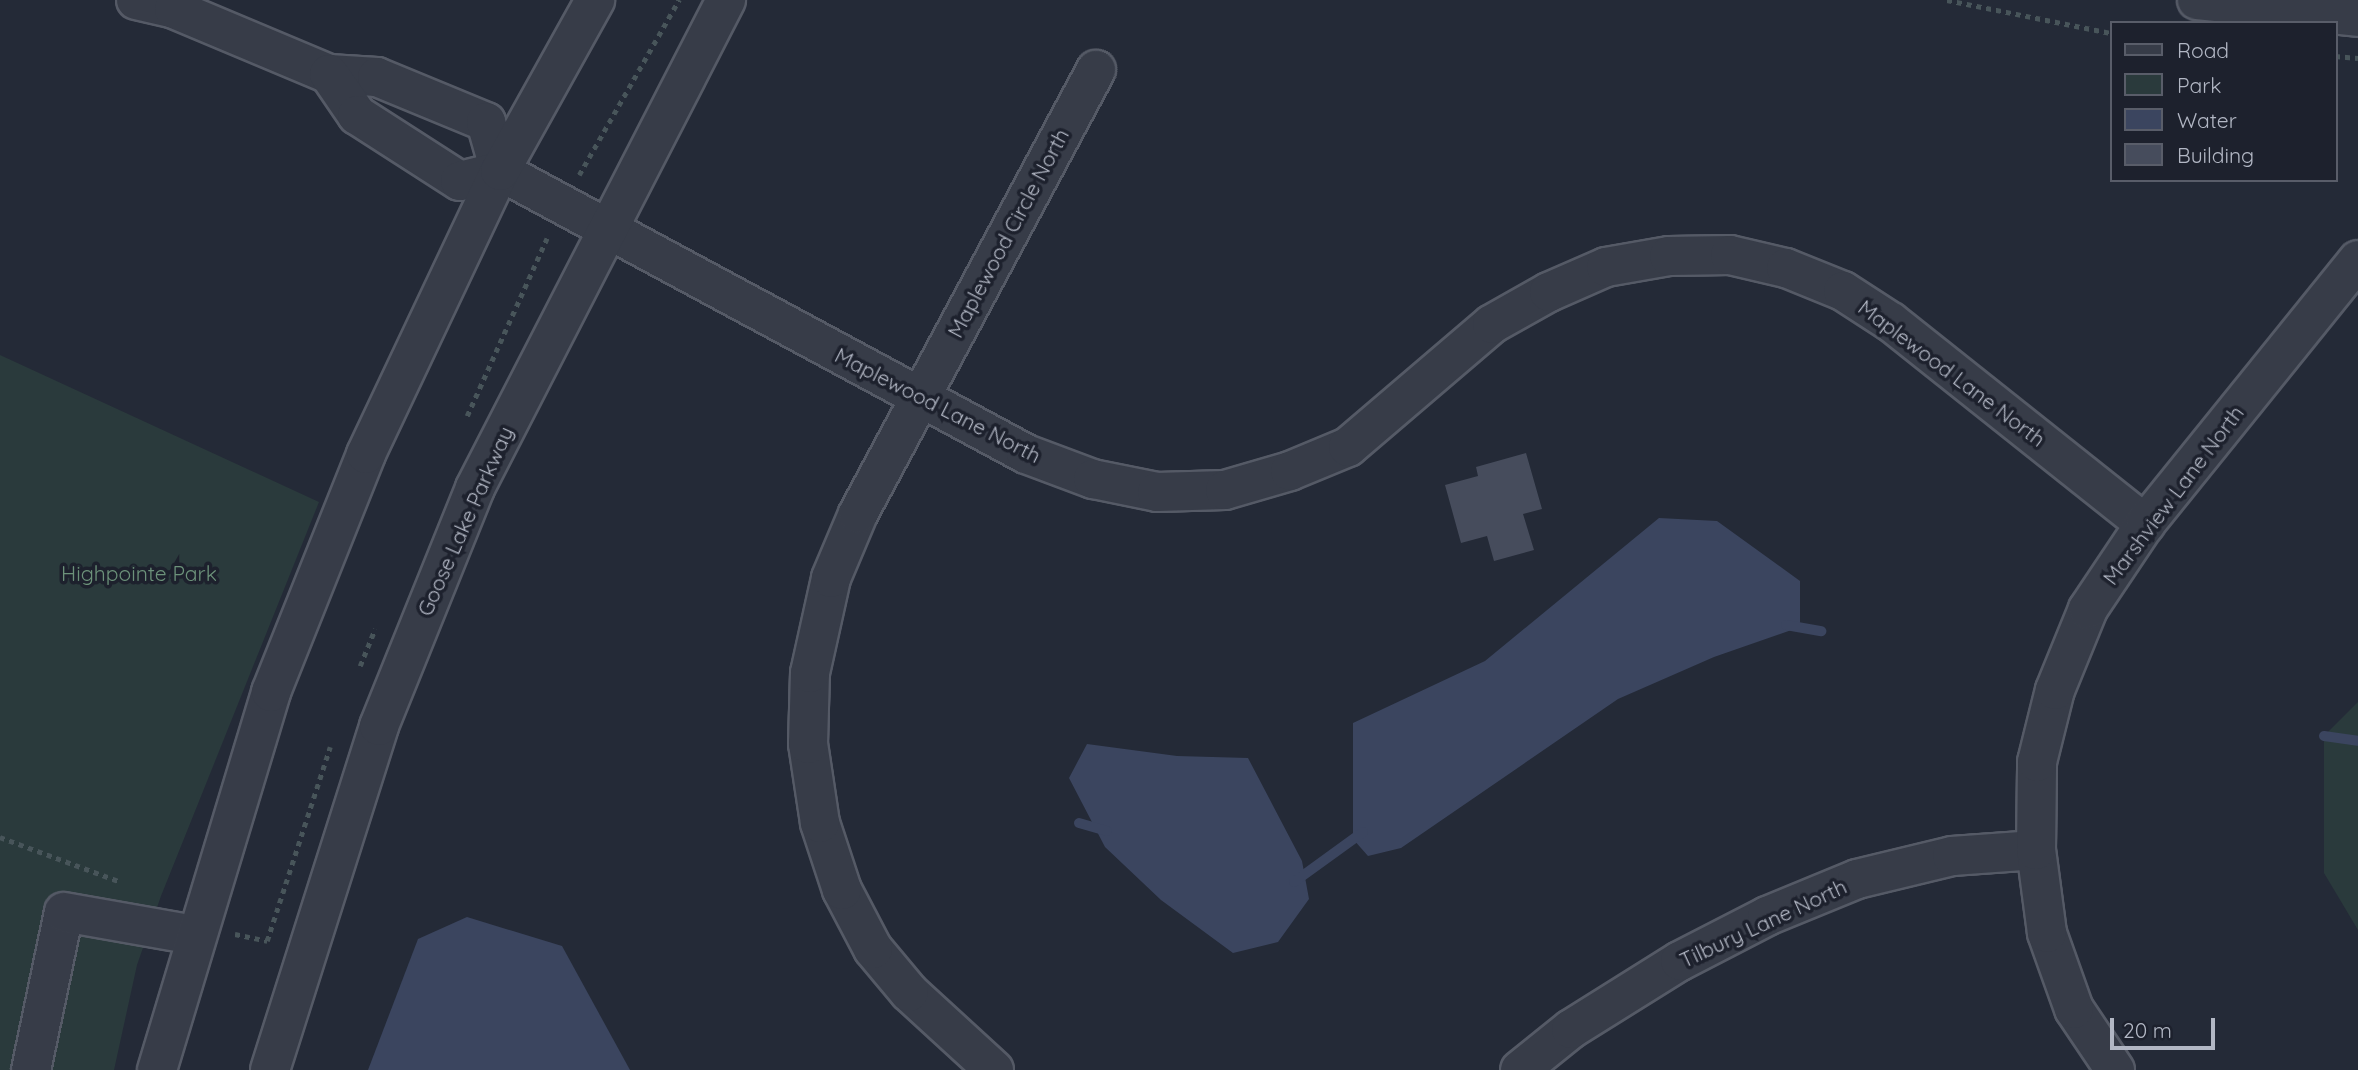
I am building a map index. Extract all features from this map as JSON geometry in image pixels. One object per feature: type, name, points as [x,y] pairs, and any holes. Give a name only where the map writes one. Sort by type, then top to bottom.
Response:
[{"type":"street","points":[[136,0],[174,9],[329,74],[377,78],[486,122],[500,172]]},
{"type":"street","points":[[157,1070],[194,935],[271,692],[366,454],[500,172],[595,0]]},
{"type":"street","name":"Goose Lake Parkway","points":[[270,1070],[389,701],[475,488],[606,228],[726,0]]},
{"type":"street","points":[[2197,0],[2358,17]]},
{"type":"street","name":"Maplewood Circle North","points":[[994,1070],[909,992],[873,949],[842,890],[824,834],[808,744],[810,673],[831,578],[920,397],[1096,70]]},
{"type":"street","points":[[329,74],[357,115],[460,181],[500,172]]},
{"type":"street","name":"Maplewood Lane North","points":[[500,172],[1026,454],[1093,479],[1157,492],[1225,490],[1290,471],[1348,447],[1492,324],[1549,292],[1606,267],[1669,256],[1730,256],[1786,268],[1843,291],[1872,310],[2145,524]]},
{"type":"street","name":"Marshview Lane North","points":[[2115,1070],[2074,1009],[2048,933],[2036,850],[2037,762],[2054,690],[2088,609],[2145,524],[2357,258]]},
{"type":"street","name":"Tilbury Lane North","points":[[1520,1070],[1571,1028],[1680,961],[1768,916],[1857,879],[1952,856],[2036,850]]},
{"type":"street","points":[[31,1070],[64,912],[194,935]]},
{"type":"path","points":[[1947,0],[2110,33]]},
{"type":"path","points":[[2337,55],[2358,58]]},
{"type":"green space","name":"Highpointe Park","points":[[0,355],[319,502],[161,896],[137,965],[114,1070],[0,1070]]},
{"type":"green space","points":[[2358,702],[2358,930],[2324,873],[2324,736]]},
{"type":"water","points":[[1659,518],[1717,521],[1800,581],[1800,627],[1714,657],[1618,699],[1401,848],[1368,856],[1353,839],[1353,723],[1485,661]]},
{"type":"water","points":[[1087,744],[1177,756],[1248,758],[1302,861],[1309,899],[1278,942],[1233,953],[1161,900],[1105,847],[1069,778]]},
{"type":"water","points":[[467,917],[562,946],[630,1070],[368,1070],[418,939]]},
{"type":"building","points":[[1526,453],[1542,509],[1523,514],[1534,550],[1494,561],[1487,536],[1461,543],[1445,485],[1478,476],[1476,467]]},
{"type":"waterway","points":[[1786,625],[1821,631]]},
{"type":"waterway","points":[[2324,736],[2358,741]]},
{"type":"waterway","points":[[1079,823],[1107,831]]},
{"type":"waterway","points":[[1294,882],[1363,832]]}]
